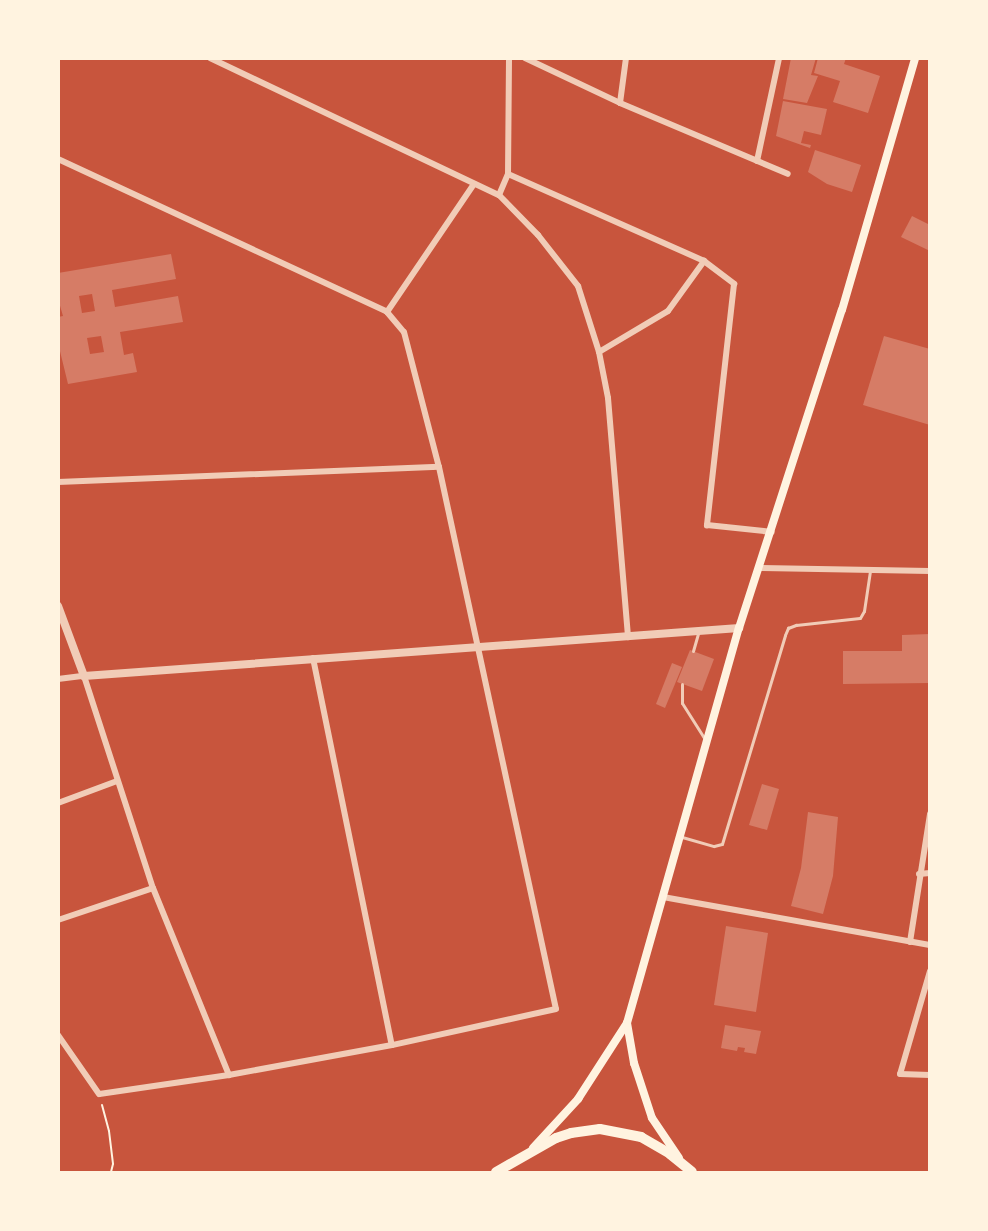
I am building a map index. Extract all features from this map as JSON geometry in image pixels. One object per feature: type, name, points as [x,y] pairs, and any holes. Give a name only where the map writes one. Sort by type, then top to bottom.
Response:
[{"type":"highway","points":[[496,1173],[571,1133],[600,1129],[641,1137],[670,1154],[691,1172]]},
{"type":"highway","points":[[510,1173],[526,1155]]},
{"type":"main road","points":[[526,1155],[578,1099],[627,1023],[739,628],[772,532],[842,310],[915,58]]},
{"type":"main road","points":[[627,1023],[634,1063],[652,1118],[666,1142],[691,1172]]},
{"type":"street","points":[[210,58],[499,195],[538,235],[578,286],[599,352],[608,398],[628,637]]},
{"type":"street","points":[[499,195],[508,174],[509,58]]},
{"type":"street","points":[[525,58],[620,103],[788,174]]},
{"type":"street","points":[[620,103],[626,58]]},
{"type":"street","points":[[757,161],[779,58]]},
{"type":"street","points":[[58,159],[387,312],[404,332],[439,467],[556,1009],[392,1046],[229,1075],[99,1094],[58,1035]]},
{"type":"street","points":[[508,174],[704,261],[734,284],[707,525],[772,532]]},
{"type":"street","points":[[387,312],[474,184]]},
{"type":"street","points":[[599,352],[668,311],[704,261]]},
{"type":"street","points":[[58,482],[439,467]]},
{"type":"street","points":[[760,568],[930,571]]},
{"type":"street","points":[[58,606],[84,676],[153,888],[229,1075]]},
{"type":"street","points":[[58,679],[313,658],[739,628]]},
{"type":"street","points":[[313,658],[392,1046]]},
{"type":"street","points":[[58,803],[117,781]]},
{"type":"street","points":[[910,942],[930,814]]},
{"type":"street","points":[[919,874],[930,873]]},
{"type":"street","points":[[58,920],[153,888]]},
{"type":"street","points":[[663,897],[930,945]]},
{"type":"street","points":[[930,971],[900,1074],[930,1075]]},
{"type":"lane","points":[[680,836],[714,846],[722,844],[784,635],[788,628],[796,625],[860,618],[864,611],[870,570]]},
{"type":"lane","points":[[693,651],[699,631]]},
{"type":"lane","points":[[682,684],[682,703],[707,742]]},
{"type":"path","points":[[99,1094],[109,1131],[113,1164],[111,1173]]},
{"type":"building","points":[[791,58],[816,58],[811,75],[818,76],[807,103],[783,99]]},
{"type":"building","points":[[818,58],[846,58],[844,64],[880,76],[868,113],[833,102],[840,81],[814,73]]},
{"type":"building","points":[[783,101],[827,109],[821,135],[804,131],[801,143],[811,145],[810,148],[776,136]]},
{"type":"building","points":[[815,150],[861,165],[852,192],[827,184],[808,172]]},
{"type":"building","points":[[912,216],[930,225],[930,251],[901,237]]},
{"type":"building","points":[[171,254],[176,279],[112,290],[115,307],[178,296],[183,322],[120,332],[124,355],[133,353],[137,372],[68,384],[58,343],[58,317],[63,316],[58,299],[58,273]],"holes":[[[92,294],[95,311],[82,313],[79,296]],[[101,336],[104,352],[90,354],[87,338]]]},
{"type":"building","points":[[884,336],[930,349],[930,425],[863,405]]},
{"type":"building","points":[[930,634],[930,683],[843,684],[843,651],[902,651],[902,635]]},
{"type":"building","points":[[690,650],[714,659],[702,691],[677,682]]},
{"type":"building","points":[[672,663],[682,667],[665,708],[656,704]]},
{"type":"building","points":[[762,784],[779,789],[767,830],[749,825]]},
{"type":"building","points":[[808,812],[838,817],[833,876],[823,914],[791,906],[801,868]]},
{"type":"building","points":[[726,926],[768,933],[756,1012],[714,1005]]},
{"type":"building","points":[[725,1025],[761,1031],[756,1054],[744,1052],[745,1048],[738,1047],[737,1051],[721,1048]]}]
